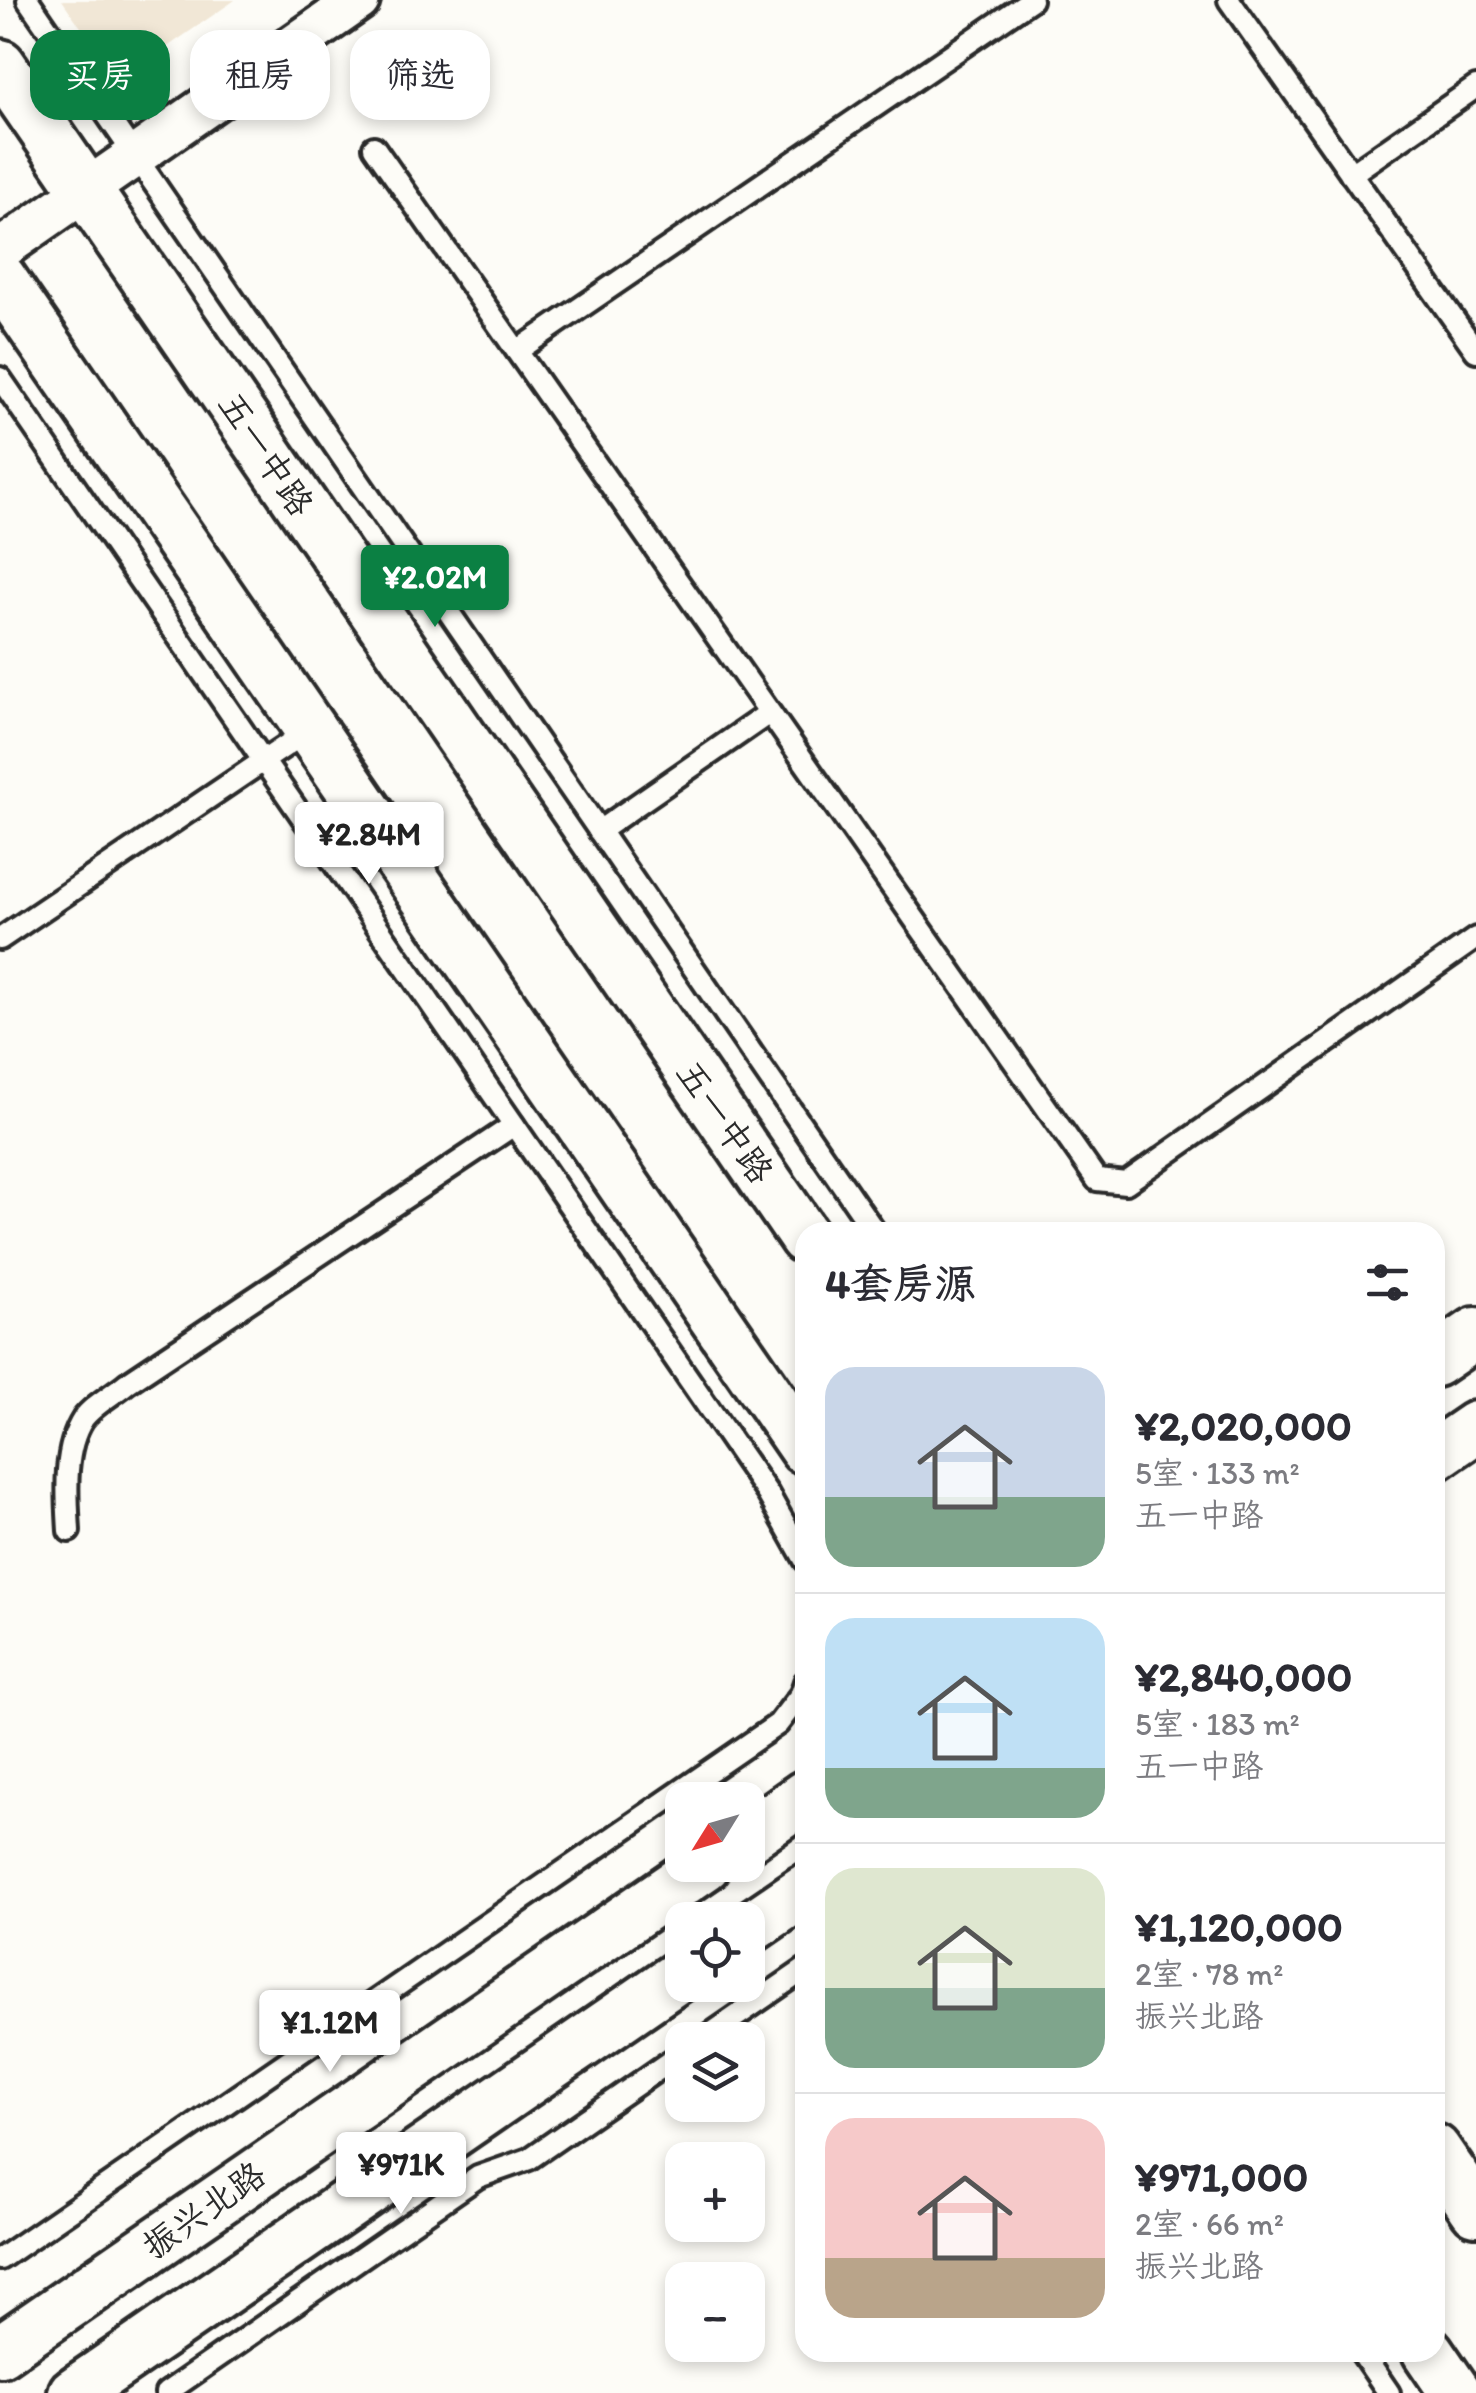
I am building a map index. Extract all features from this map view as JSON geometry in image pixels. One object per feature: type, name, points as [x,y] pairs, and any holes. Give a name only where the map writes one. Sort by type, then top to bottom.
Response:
[{"type":"street","points":[[0,250],[359,0]]},
{"type":"street","name":"五一中路","points":[[0,66],[795,1223]]},
{"type":"street","points":[[0,278],[795,1435]]},
{"type":"street","points":[[1445,1354],[1476,1333]]},
{"type":"street","points":[[1445,1448],[1476,1427]]},
{"type":"street","points":[[765,1824],[795,1803]]},
{"type":"street","name":"振兴北路","points":[[0,2350],[680,1882]]},
{"type":"street","points":[[765,1917],[795,1897]]},
{"type":"street","points":[[74,2393],[665,1986]]},
{"type":"street","points":[[1445,2165],[1476,2210]]},
{"type":"street","points":[[1435,2362],[1456,2393]]},
{"type":"lane","points":[[28,0],[867,1222]]},
{"type":"lane","points":[[516,352],[1031,0]]},
{"type":"lane","points":[[1229,0],[1476,351]]},
{"type":"lane","points":[[1352,174],[1476,87]]},
{"type":"lane","points":[[374,147],[1097,1180],[1126,1183],[1476,938]]},
{"type":"lane","points":[[0,378],[795,1533]]},
{"type":"lane","points":[[599,831],[770,713]]},
{"type":"lane","points":[[0,940],[309,730]]},
{"type":"lane","points":[[69,1531],[71,1449],[84,1418],[128,1383],[514,1125]]},
{"type":"lane","points":[[768,1494],[795,1542]]},
{"type":"lane","points":[[0,2259],[778,1724],[795,1698]]},
{"type":"lane","points":[[728,2022],[795,1977]]},
{"type":"lane","points":[[166,2393],[478,2177],[529,2159],[665,2066]]},
{"type":"lane","points":[[1368,2362],[1389,2393]]},
{"type":"shaded area","points":[[62,0],[235,0],[170,45],[170,30],[83,30]]}]
